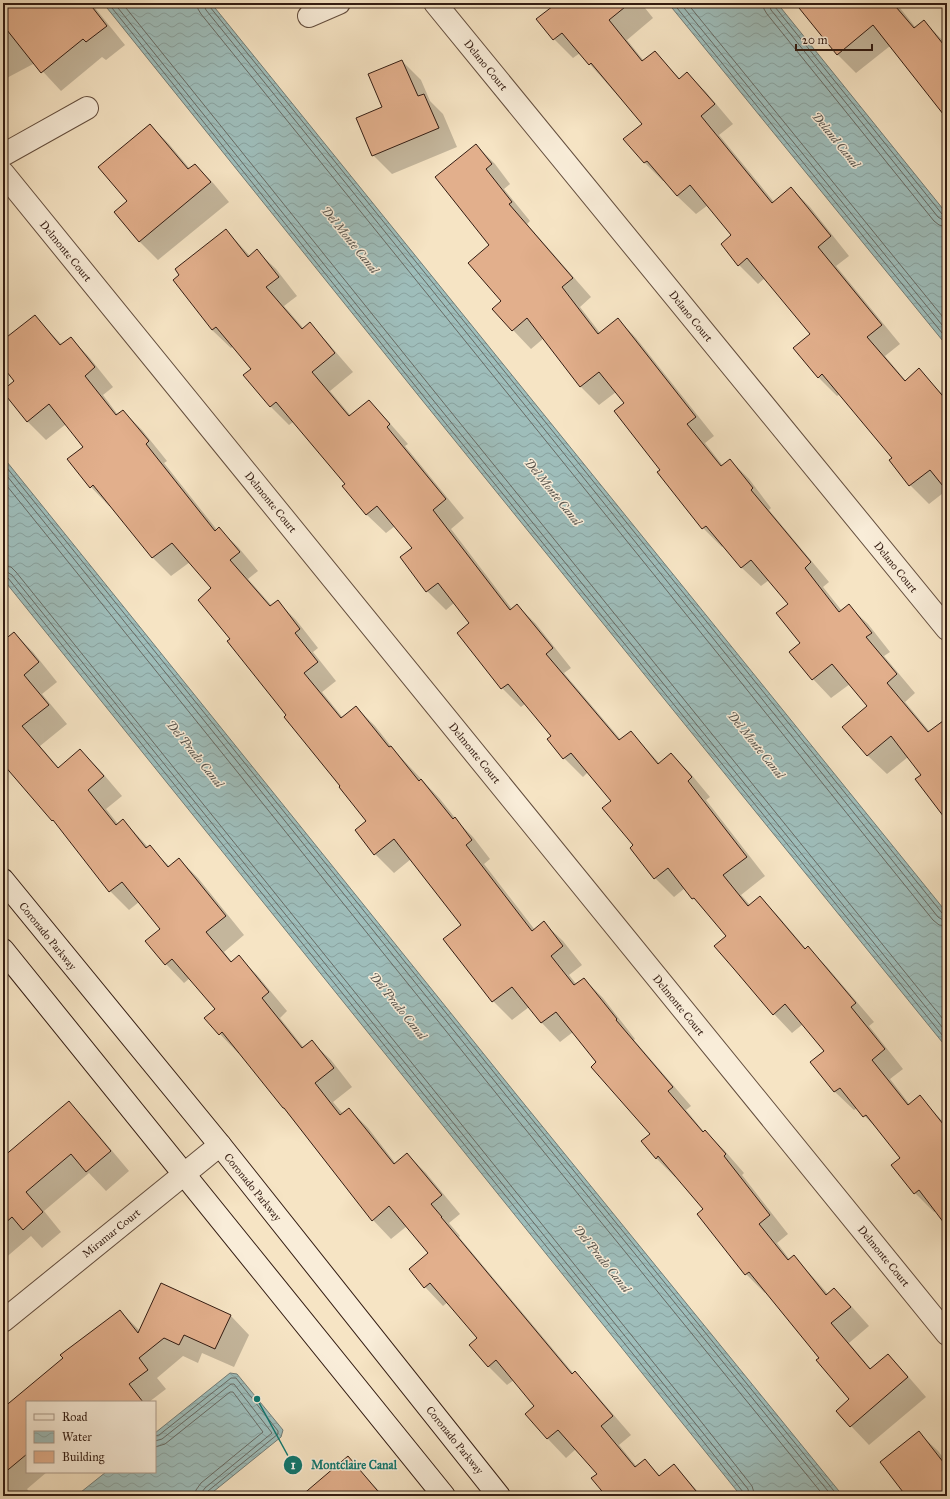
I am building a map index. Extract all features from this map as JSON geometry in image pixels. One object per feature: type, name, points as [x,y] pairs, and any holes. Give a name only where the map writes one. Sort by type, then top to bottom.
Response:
[{"type":"street","points":[[309,16],[339,3]]},
{"type":"street","name":"Delano Court","points":[[435,3],[947,629]]},
{"type":"street","points":[[3,155],[87,108]]},
{"type":"street","name":"Delmonte Court","points":[[3,173],[947,1334]]},
{"type":"street","name":"Coronado Parkway","points":[[3,880],[220,1145],[495,1494]]},
{"type":"street","points":[[3,950],[444,1496]]},
{"type":"street","name":"Miramar Court","points":[[3,1321],[220,1145]]},
{"type":"water","name":"Del Monte Canal","points":[[103,3],[211,3],[947,913],[947,1048],[422,400]]},
{"type":"water","name":"Deland Canal","points":[[668,3],[777,3],[947,214],[947,346]]},
{"type":"water","name":"Del Prado Canal","points":[[3,457],[516,1094],[843,1496],[741,1496],[3,579]]},
{"type":"water","points":[[230,1373],[237,1374],[283,1430],[281,1437],[208,1496],[76,1496],[105,1473],[156,1473],[156,1432]]},
{"type":"building","points":[[3,3],[89,3],[107,26],[86,42],[83,39],[41,73],[3,25]]},
{"type":"building","points":[[557,3],[630,3],[609,20],[642,61],[655,51],[679,79],[687,72],[715,104],[701,116],[772,203],[791,187],[831,236],[818,247],[882,325],[867,337],[905,381],[919,368],[947,401],[947,491],[930,470],[909,486],[889,460],[892,458],[822,374],[818,378],[793,348],[810,334],[747,258],[738,266],[721,244],[731,235],[690,185],[677,196],[647,161],[644,163],[623,139],[642,124],[591,63],[589,65],[562,33],[553,40],[536,19]]},
{"type":"building","points":[[795,3],[901,3],[896,7],[914,28],[924,20],[947,49],[947,119],[873,25],[837,55]]},
{"type":"building","points":[[402,60],[418,96],[424,94],[439,128],[372,156],[356,118],[382,107],[368,74]]},
{"type":"building","points":[[150,124],[188,169],[195,164],[211,182],[139,242],[114,212],[127,201],[98,167]]},
{"type":"building","points":[[476,144],[492,164],[486,169],[512,202],[509,204],[573,278],[562,287],[598,334],[618,318],[696,417],[687,424],[721,466],[730,459],[753,488],[751,490],[811,562],[805,568],[839,612],[849,604],[872,633],[866,637],[897,674],[887,683],[928,732],[947,718],[947,821],[915,779],[921,775],[891,736],[867,756],[842,727],[867,706],[832,664],[812,680],[789,652],[800,643],[776,613],[788,604],[751,560],[741,568],[706,526],[702,529],[657,472],[660,470],[614,411],[624,403],[599,372],[580,387],[527,318],[512,331],[492,309],[501,301],[468,263],[489,245],[435,177]]},
{"type":"building","points":[[226,229],[248,257],[257,249],[279,277],[266,287],[302,329],[310,322],[335,353],[312,372],[349,416],[369,400],[390,424],[387,427],[446,499],[433,510],[510,610],[517,604],[553,648],[546,654],[619,740],[631,731],[658,764],[671,753],[692,777],[688,781],[747,857],[723,875],[748,906],[760,896],[805,949],[808,946],[856,1003],[851,1007],[885,1049],[872,1060],[908,1105],[920,1095],[947,1129],[947,1227],[919,1190],[914,1194],[891,1165],[900,1158],[866,1115],[863,1117],[840,1088],[834,1092],[810,1062],[824,1051],[785,1004],[773,1015],[714,946],[726,936],[694,898],[692,899],[668,868],[654,879],[630,848],[633,845],[602,808],[611,801],[571,753],[563,759],[547,739],[551,736],[508,684],[501,689],[457,633],[469,623],[438,583],[426,592],[400,557],[412,548],[377,506],[366,515],[342,486],[345,484],[276,402],[270,407],[243,375],[251,369],[216,327],[212,330],[173,280],[179,275],[175,269]]},
{"type":"building","points":[[35,315],[60,345],[71,337],[95,367],[85,376],[116,415],[123,410],[149,441],[146,444],[215,531],[219,527],[240,552],[230,560],[270,606],[278,600],[300,629],[295,633],[318,662],[304,673],[341,718],[356,706],[419,781],[421,779],[453,819],[455,817],[472,840],[466,845],[532,931],[544,921],[563,946],[551,956],[574,985],[584,978],[617,1019],[616,1020],[673,1087],[668,1091],[703,1132],[705,1130],[726,1154],[724,1156],[770,1215],[759,1224],[788,1260],[794,1255],[826,1295],[834,1288],[851,1307],[831,1323],[870,1369],[888,1354],[908,1377],[850,1427],[836,1411],[849,1399],[816,1360],[819,1358],[749,1272],[745,1275],[697,1214],[703,1209],[658,1156],[656,1159],[641,1141],[650,1134],[591,1067],[596,1062],[556,1012],[541,1023],[512,987],[492,1002],[443,939],[461,925],[394,839],[374,855],[355,830],[366,821],[339,787],[340,786],[284,717],[286,715],[227,641],[230,639],[198,600],[211,588],[172,543],[152,558],[93,485],[90,488],[67,459],[83,447],[49,404],[27,422],[3,392],[3,390],[14,381],[3,367],[3,340]]},
{"type":"building","points":[[14,632],[39,662],[24,675],[49,705],[22,726],[58,768],[80,749],[104,776],[88,790],[116,825],[123,819],[146,848],[150,845],[168,867],[179,858],[226,916],[206,932],[231,962],[239,955],[269,992],[262,998],[302,1048],[312,1040],[334,1068],[315,1083],[340,1115],[349,1108],[394,1164],[407,1153],[442,1195],[431,1204],[441,1217],[572,1374],[575,1371],[613,1416],[601,1426],[635,1467],[645,1459],[659,1476],[674,1464],[700,1496],[606,1496],[591,1478],[597,1474],[558,1430],[547,1439],[525,1414],[534,1406],[496,1360],[488,1367],[469,1345],[477,1338],[430,1283],[424,1288],[409,1269],[428,1253],[389,1206],[372,1221],[284,1108],[222,1032],[219,1035],[204,1018],[215,1009],[172,959],[165,965],[145,941],[160,929],[122,882],[109,892],[53,820],[52,821],[3,764],[3,641]]},
{"type":"building","points":[[69,1101],[111,1151],[86,1172],[71,1154],[26,1192],[43,1212],[23,1230],[12,1217],[3,1225],[3,1157]]},
{"type":"building","points":[[161,1283],[231,1315],[215,1349],[184,1335],[179,1345],[164,1338],[139,1358],[148,1370],[129,1384],[142,1401],[26,1401],[26,1455],[3,1474],[3,1408],[63,1358],[60,1355],[120,1310],[138,1333]]},
{"type":"building","points":[[919,1431],[947,1467],[947,1496],[906,1496],[880,1462]]},
{"type":"building","points":[[348,1456],[382,1496],[301,1496]]},
{"type":"place","name":"Montclaire Canal","points":[[257,1399]]}]
